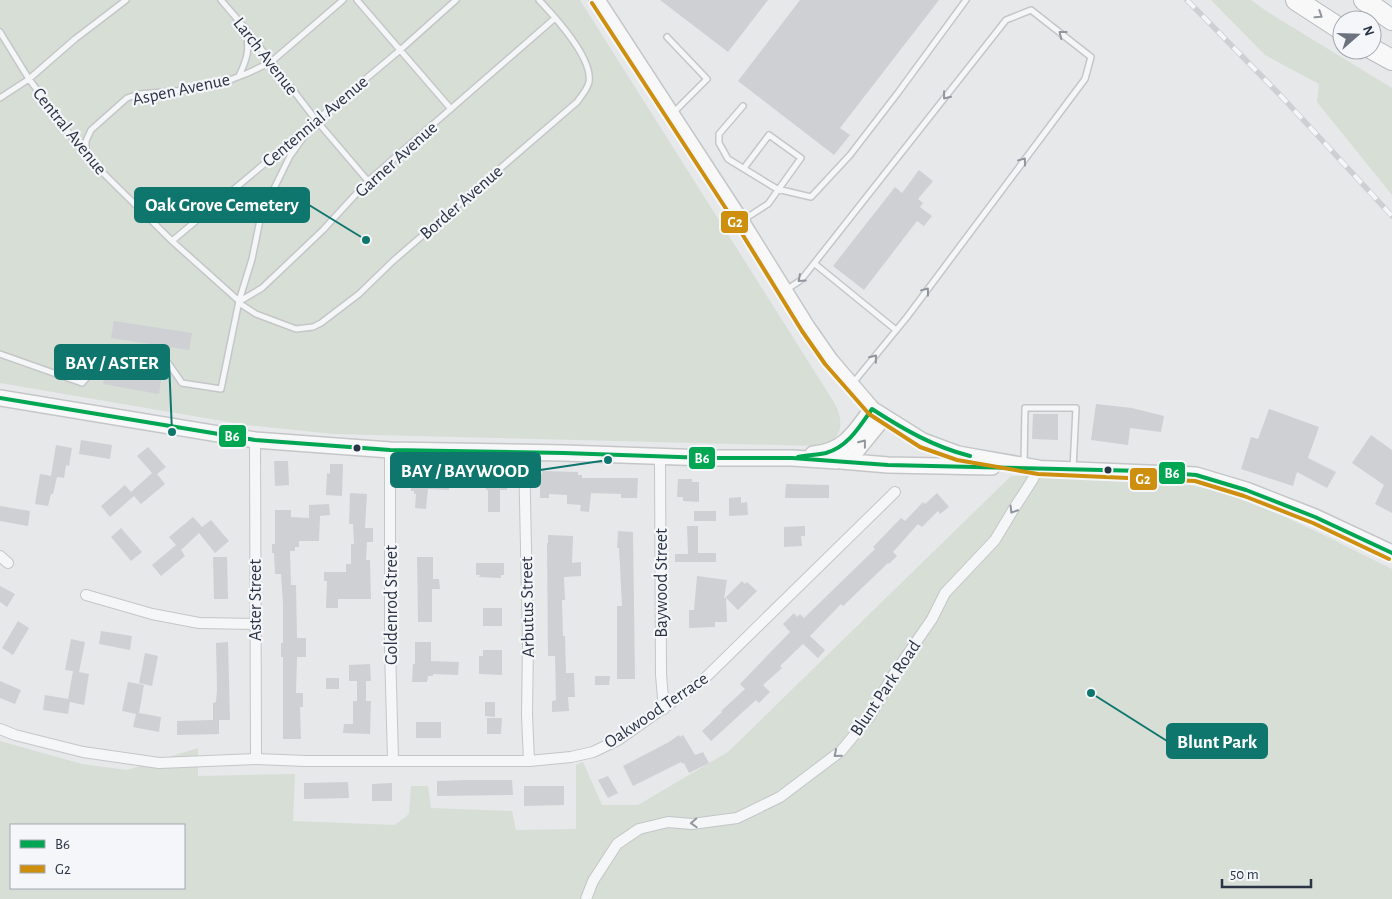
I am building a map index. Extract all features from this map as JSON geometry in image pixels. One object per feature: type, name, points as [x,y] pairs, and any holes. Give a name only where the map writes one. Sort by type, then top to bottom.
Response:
[{"type":"highway","points":[[1296,0],[1332,23]]},
{"type":"highway","points":[[1364,0],[1392,20]]},
{"type":"main road","points":[[597,0],[784,291],[830,360],[851,385],[878,413],[923,440],[958,454],[1031,467]]},
{"type":"main road","points":[[0,398],[254,440],[390,450],[564,453],[660,457],[792,458],[888,465],[1031,467],[1196,474],[1246,490],[1315,517],[1392,552]]},
{"type":"main road","points":[[792,458],[826,453],[835,449],[878,413]]},
{"type":"main road","points":[[837,461],[853,455],[878,413]]},
{"type":"street","name":"Aster Street","points":[[254,440],[256,759]]},
{"type":"street","name":"Goldenrod Street","points":[[390,450],[390,648],[393,760]]},
{"type":"street","name":"Arbutus Street","points":[[524,453],[529,761]]},
{"type":"street","name":"Baywood Street","points":[[660,457],[661,675],[664,709]]},
{"type":"street","name":"Blunt Park Road","points":[[586,899],[593,881],[617,844],[639,829],[668,822],[692,824],[737,818],[780,798],[841,751],[870,716],[892,677],[932,619],[945,593],[995,540],[1033,479],[1031,467]]},
{"type":"street","name":"Oakwood Terrace","points":[[0,729],[15,735],[83,752],[160,763],[256,759],[306,761],[529,761],[571,757],[593,752],[618,740],[702,681],[895,492]]},
{"type":"street","points":[[86,595],[152,614],[199,623],[255,624]]},
{"type":"lane","points":[[0,98],[29,79],[75,39],[126,0]]},
{"type":"lane","name":"Larch Avenue","points":[[221,0],[316,120],[368,181]]},
{"type":"lane","name":"Aspen Avenue","points":[[86,156],[86,141],[90,130],[127,98],[139,94],[187,90],[222,84],[239,77],[271,62],[343,0]]},
{"type":"lane","points":[[356,0],[451,110]]},
{"type":"lane","name":"Centennial Avenue","points":[[172,241],[399,51],[456,0]]},
{"type":"lane","name":"Border Avenue","points":[[239,302],[256,314],[296,328],[313,327],[321,323],[359,294],[400,254],[577,102],[587,88],[590,79],[587,70],[568,33],[539,0]]},
{"type":"lane","points":[[743,106],[719,134],[719,143],[728,159],[777,189],[811,197],[850,155],[966,0]]},
{"type":"lane","points":[[784,291],[802,280],[1006,20],[1031,10],[1091,56],[1085,79],[896,330],[851,385]]},
{"type":"lane","name":"Garner Avenue","points":[[239,302],[262,288],[323,230],[368,181],[555,18]]},
{"type":"lane","points":[[239,77],[248,53],[249,43],[245,28]]},
{"type":"lane","name":"Central Avenue","points":[[0,32],[29,79],[86,156],[172,241],[239,302]]},
{"type":"lane","points":[[667,37],[707,78],[671,115]]},
{"type":"lane","points":[[0,354],[82,383],[110,351],[166,360],[182,383],[221,389],[239,302],[252,258],[261,215],[290,156],[316,120]]},
{"type":"lane","points":[[740,221],[768,204],[801,158],[769,135],[744,168]]},
{"type":"lane","points":[[815,264],[896,330]]},
{"type":"lane","points":[[1031,467],[1025,408],[1076,408],[1073,470]]},
{"type":"shaded area","points":[[0,0],[580,0],[835,404],[840,418],[837,436],[826,444],[818,446],[334,434],[246,425],[0,383]]},
{"type":"shaded area","points":[[1211,0],[1251,0],[1332,51],[1332,60],[1346,60],[1392,88],[1392,195],[1317,102],[1319,84],[1265,55]]},
{"type":"shaded area","points":[[1011,476],[1153,479],[1209,489],[1289,519],[1392,569],[1392,899],[0,899],[0,741],[82,764],[127,770],[198,748],[198,776],[295,774],[293,821],[395,825],[409,814],[411,786],[428,786],[431,808],[512,811],[516,830],[576,829],[576,765],[583,762],[602,805],[638,805],[728,752]]},
{"type":"building","points":[[660,0],[768,0],[728,52]]},
{"type":"building","points":[[800,0],[939,0],[840,128],[850,135],[834,155],[738,81]]},
{"type":"building","points":[[919,170],[933,181],[918,199],[923,203],[920,207],[932,216],[924,226],[917,221],[864,290],[833,266],[895,187],[902,193]]},
{"type":"building","points":[[114,321],[192,333],[189,350],[111,338]]},
{"type":"building","points":[[110,358],[163,367],[159,394],[103,384],[107,361]]},
{"type":"building","points":[[1096,404],[1132,408],[1164,416],[1161,432],[1130,428],[1128,445],[1091,440]]},
{"type":"building","points":[[1269,409],[1319,427],[1308,458],[1336,472],[1327,488],[1297,472],[1293,486],[1241,469],[1251,437],[1258,439]]},
{"type":"building","points":[[1033,414],[1058,414],[1058,440],[1032,439]]},
{"type":"building","points":[[1371,435],[1392,450],[1392,513],[1375,504],[1384,485],[1352,463]]},
{"type":"building","points":[[81,440],[112,445],[110,459],[79,454]]},
{"type":"building","points":[[56,445],[72,448],[69,466],[66,465],[64,478],[51,476]]},
{"type":"building","points":[[148,447],[166,467],[157,474],[165,484],[141,504],[134,496],[110,517],[101,506],[125,485],[131,492],[152,473],[137,456]]},
{"type":"building","points":[[274,461],[288,461],[289,485],[275,486]]},
{"type":"building","points":[[330,464],[343,464],[342,496],[326,495],[327,473],[330,474]]},
{"type":"building","points":[[413,468],[450,469],[449,490],[428,489],[426,509],[415,508],[416,494],[414,494],[414,491],[411,491],[411,472],[413,472]]},
{"type":"building","points":[[542,471],[578,472],[578,475],[582,475],[582,478],[638,478],[637,498],[621,498],[621,494],[591,493],[589,512],[580,511],[581,505],[567,504],[567,495],[549,494],[549,498],[540,498],[540,474],[542,474]]},
{"type":"building","points":[[40,474],[57,477],[48,506],[35,504]]},
{"type":"building","points":[[507,476],[507,490],[500,490],[500,512],[488,512],[488,490],[486,490],[485,477]]},
{"type":"building","points":[[678,479],[692,479],[692,482],[699,482],[699,502],[683,501],[683,497],[677,497]]},
{"type":"building","points":[[786,484],[829,485],[829,498],[785,498]]},
{"type":"building","points":[[350,493],[367,494],[365,528],[373,528],[373,542],[367,542],[366,560],[370,560],[371,599],[338,599],[338,608],[326,608],[327,581],[324,581],[324,572],[346,572],[346,564],[351,564],[351,544],[354,544],[353,524],[349,524]]},
{"type":"building","points":[[937,493],[949,507],[940,514],[938,511],[922,527],[918,524],[893,552],[897,556],[843,606],[841,604],[810,636],[825,650],[818,658],[803,644],[780,666],[782,668],[763,685],[770,692],[759,703],[756,700],[711,741],[702,731],[745,689],[740,684],[790,632],[783,624],[794,613],[797,617],[800,614],[804,618],[875,549],[873,547],[901,518],[905,521],[923,502],[925,504]]},
{"type":"building","points":[[741,497],[741,503],[747,502],[748,515],[729,516],[729,498]]},
{"type":"building","points":[[329,504],[330,515],[320,516],[319,541],[299,541],[299,547],[295,547],[295,551],[290,551],[291,585],[296,585],[297,638],[306,638],[306,657],[297,657],[296,693],[303,693],[303,707],[300,707],[301,739],[283,739],[283,657],[281,657],[281,643],[283,643],[283,604],[281,574],[275,574],[274,553],[272,553],[272,544],[275,544],[275,510],[291,510],[291,517],[309,518],[309,505]]},
{"type":"building","points":[[0,506],[30,511],[28,526],[0,521]]},
{"type":"building","points":[[694,511],[716,511],[716,521],[694,521]]},
{"type":"building","points":[[193,517],[202,527],[211,520],[229,541],[215,553],[199,533],[181,550],[185,556],[161,576],[152,565],[176,545],[169,537]]},
{"type":"building","points":[[687,526],[698,526],[698,553],[716,553],[716,562],[675,562],[675,554],[688,554]]},
{"type":"building","points":[[805,526],[805,536],[801,536],[802,546],[784,547],[784,527]]},
{"type":"building","points":[[121,528],[142,552],[131,561],[111,537]]},
{"type":"building","points":[[618,531],[633,532],[635,679],[617,679],[617,606],[622,606],[619,548],[617,548]]},
{"type":"building","points":[[548,535],[573,536],[572,563],[581,562],[581,576],[564,577],[565,600],[562,600],[566,673],[574,673],[575,697],[568,697],[569,711],[552,712],[552,701],[556,700],[555,656],[548,656]]},
{"type":"building","points":[[213,557],[227,557],[228,599],[214,599]]},
{"type":"building","points":[[417,557],[433,557],[433,579],[439,579],[440,589],[432,589],[432,622],[418,622]]},
{"type":"building","points":[[476,563],[504,563],[504,575],[501,575],[501,578],[479,577],[480,575],[476,575]]},
{"type":"building","points":[[697,576],[727,580],[724,599],[742,581],[745,584],[747,582],[757,591],[738,610],[726,598],[727,622],[715,622],[715,627],[689,628],[689,610],[694,610]]},
{"type":"building","points":[[0,586],[15,594],[7,607],[0,602]]},
{"type":"building","points":[[483,608],[502,608],[502,626],[483,626]]},
{"type":"building","points":[[18,621],[29,628],[13,655],[2,648]]},
{"type":"building","points":[[101,631],[132,636],[130,650],[99,644]]},
{"type":"building","points":[[71,639],[85,642],[79,672],[89,674],[84,705],[70,702],[68,714],[43,710],[45,695],[68,699],[73,671],[65,670]]},
{"type":"building","points":[[228,642],[230,720],[219,720],[219,734],[177,735],[177,721],[213,720],[213,703],[216,702],[217,689],[216,643]]},
{"type":"building","points":[[415,642],[431,642],[431,661],[459,662],[458,675],[433,674],[433,676],[428,676],[427,682],[412,682],[413,664],[415,664]]},
{"type":"building","points":[[483,650],[502,650],[502,675],[479,674],[479,656],[483,656]]},
{"type":"building","points":[[145,653],[158,656],[152,686],[139,683]]},
{"type":"building","points":[[370,664],[371,681],[366,681],[366,701],[371,701],[370,734],[343,733],[344,724],[353,724],[353,701],[357,701],[357,681],[349,681],[349,665]]},
{"type":"building","points":[[595,676],[610,676],[609,685],[595,685]]},
{"type":"building","points":[[326,678],[339,678],[339,689],[326,689]]},
{"type":"building","points":[[0,681],[21,690],[15,704],[0,698]]},
{"type":"building","points":[[128,682],[144,685],[139,713],[161,717],[159,732],[133,727],[136,714],[122,711]]},
{"type":"building","points":[[485,702],[495,702],[495,717],[485,716]]},
{"type":"building","points":[[487,718],[502,718],[501,734],[487,734]]},
{"type":"building","points":[[416,722],[441,722],[441,738],[416,738]]},
{"type":"building","points":[[679,735],[680,737],[683,735],[695,755],[703,752],[709,763],[689,773],[684,763],[681,762],[633,786],[623,766]]},
{"type":"building","points":[[608,776],[618,793],[608,798],[598,780]]},
{"type":"building","points":[[512,780],[513,795],[437,796],[437,781]]},
{"type":"building","points":[[348,782],[349,798],[304,799],[304,783]]},
{"type":"building","points":[[392,783],[392,801],[372,801],[372,784]]},
{"type":"building","points":[[524,786],[564,786],[564,805],[524,806]]},
{"type":"railway","points":[[1187,0],[1282,97],[1392,216]]},
{"type":"transit line","name":"G2","points":[[592,3],[736,224],[802,331],[825,364],[869,414],[920,447],[957,460],[1038,474],[1195,481],[1244,496],[1313,523],[1389,559]]},
{"type":"transit line","name":"B6","points":[[0,398],[255,440],[390,450],[707,458],[792,458],[888,465],[1144,471],[1196,475],[1246,490],[1315,517],[1392,553]]},
{"type":"transit line","name":"B6","points":[[798,457],[826,453],[841,446],[853,435],[872,409],[919,437],[944,448],[970,456]]},
{"type":"place","name":"Oak Grove Cemetery","points":[[366,240]]},
{"type":"place","name":"BAY / ASTER","points":[[172,432]]},
{"type":"place","name":"BAY / BAYWOOD","points":[[608,460]]},
{"type":"place","name":"Blunt Park","points":[[1091,693]]}]
